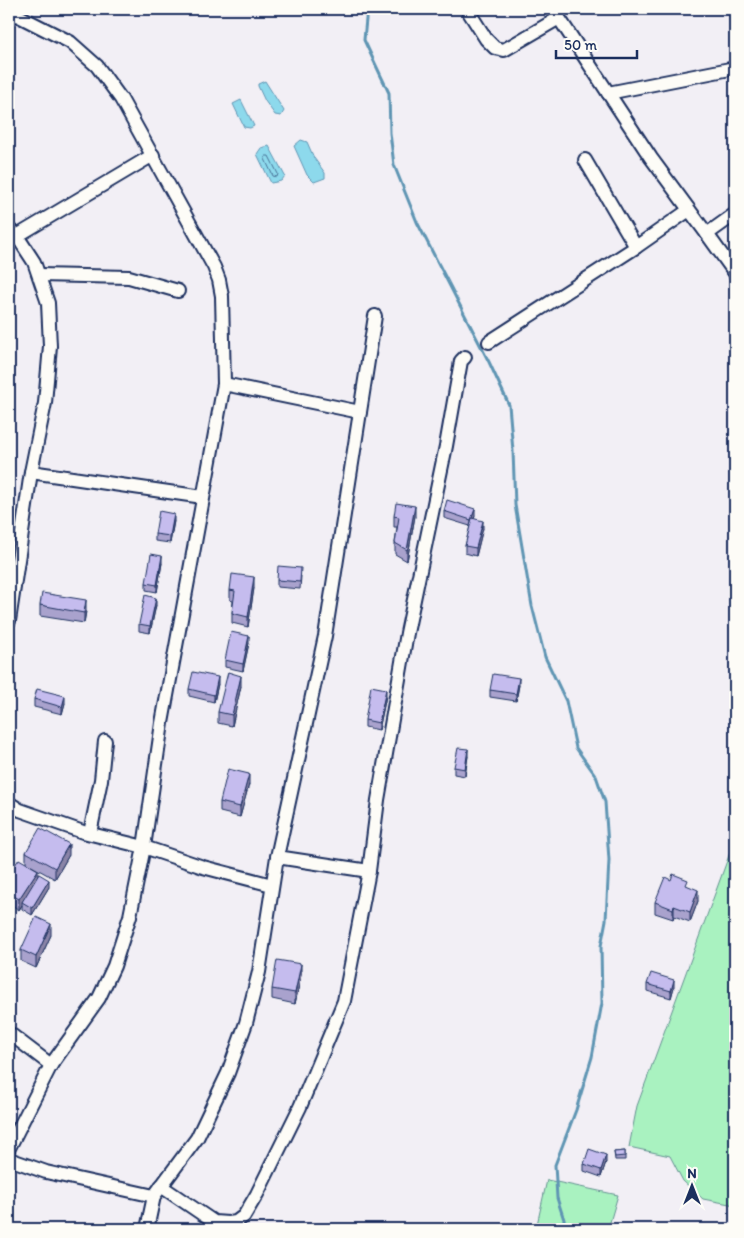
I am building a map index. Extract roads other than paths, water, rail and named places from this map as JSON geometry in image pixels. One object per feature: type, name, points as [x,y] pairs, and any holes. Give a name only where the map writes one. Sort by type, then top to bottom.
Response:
[{"type":"street","points":[[467,9],[486,39],[495,48],[504,50],[556,13],[688,210],[735,273]]},
{"type":"street","points":[[9,11],[70,42],[98,66],[121,99],[211,261],[219,280],[222,296],[224,384],[162,723],[144,847],[130,916],[114,966],[99,998],[51,1065],[9,1148]]},
{"type":"street","points":[[608,93],[735,68]]},
{"type":"street","points":[[9,621],[11,594],[31,472],[45,403],[50,346],[48,303],[39,275],[34,262],[13,233],[153,155]]},
{"type":"street","points":[[584,160],[636,248]]},
{"type":"street","points":[[489,342],[636,248],[688,210]]},
{"type":"street","points":[[707,234],[735,214]]},
{"type":"street","points":[[39,275],[130,277],[178,291]]},
{"type":"street","points":[[147,1229],[158,1191],[197,1138],[228,1073],[246,1023],[259,972],[277,857],[325,636],[375,316]]},
{"type":"street","points":[[9,1159],[46,1172],[158,1191],[214,1222],[236,1222],[244,1216],[257,1194],[300,1107],[344,1001],[369,871],[378,800],[407,633],[446,446],[461,361],[465,356]]},
{"type":"street","points":[[224,384],[360,412]]},
{"type":"street","points":[[31,472],[203,496]]},
{"type":"street","points":[[90,833],[105,741]]},
{"type":"street","points":[[9,803],[20,810],[90,833],[144,847],[202,867],[272,885]]},
{"type":"street","points":[[277,857],[369,871]]},
{"type":"street","points":[[9,1034],[51,1065]]},
{"type":"water","points":[[265,81],[284,111],[281,116],[275,115],[265,101],[258,86],[258,84]]},
{"type":"water","points":[[241,100],[254,126],[250,128],[244,127],[233,104]]},
{"type":"water","points":[[301,140],[307,142],[314,158],[325,173],[325,178],[314,182],[307,175],[294,146]]},
{"type":"water","points":[[269,146],[285,176],[281,181],[271,183],[257,154],[261,148]]},
{"type":"waterway","points":[[367,9],[364,40],[389,93],[390,133],[394,165],[417,222],[509,405],[515,505],[532,606],[545,657],[566,701],[576,748],[596,776],[605,802],[609,860],[606,920],[601,946],[602,1003],[592,1057],[576,1110],[555,1165],[557,1198],[567,1229]]}]
